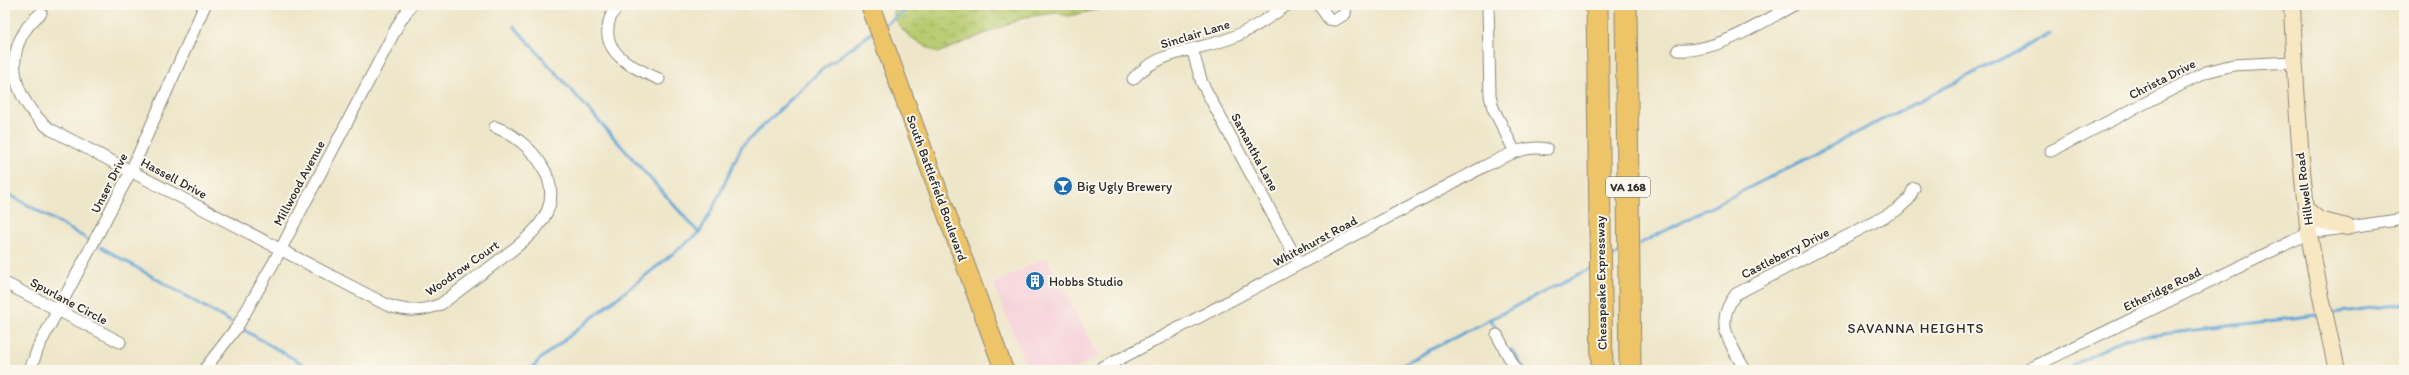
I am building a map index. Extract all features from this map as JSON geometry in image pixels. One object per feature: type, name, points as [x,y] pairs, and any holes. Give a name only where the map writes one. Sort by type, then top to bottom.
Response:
[{"type":"highway","name":"Chesapeake Expressway","points":[[1597,5],[1602,370]]},
{"type":"highway","name":"VA 168","points":[[1626,5],[1630,370]]},
{"type":"main road","name":"South Battlefield Boulevard","points":[[870,6],[1004,370]]},
{"type":"street","name":"Unser Drive","points":[[30,370],[38,348],[131,171],[205,5]]},
{"type":"street","name":"Millwood Avenue","points":[[204,370],[237,327],[280,249],[399,23],[411,5]]},
{"type":"street","points":[[619,5],[612,14],[607,31],[613,49],[633,67],[660,79]]},
{"type":"street","name":"Sinclair Lane","points":[[1133,79],[1150,63],[1231,38],[1266,20],[1287,5]]},
{"type":"street","points":[[1319,5],[1328,19],[1335,20],[1345,14],[1346,5]]},
{"type":"street","points":[[1488,5],[1490,95],[1493,108],[1515,152]]},
{"type":"street","points":[[1678,50],[1695,51],[1713,46],[1794,5]]},
{"type":"street","name":"Hillwell Road","points":[[2292,5],[2297,117],[2309,234],[2336,370]]},
{"type":"street","name":"Hassell Drive","points":[[41,13],[28,24],[19,38],[14,62],[18,85],[24,102],[37,119],[50,129],[280,249]]},
{"type":"street","name":"Samantha Lane","points":[[1192,49],[1202,83],[1299,264]]},
{"type":"street","name":"Christa Drive","points":[[2051,151],[2206,72],[2233,65],[2294,62]]},
{"type":"street","name":"Woodrow Court","points":[[280,249],[387,305],[404,311],[428,310],[441,304],[530,237],[541,225],[547,212],[550,188],[547,175],[539,161],[521,142],[494,127]]},
{"type":"street","name":"Whitehurst Road","points":[[1099,370],[1515,152],[1529,148],[1547,149]]},
{"type":"street","name":"Castleberry Drive","points":[[1745,370],[1725,333],[1724,322],[1726,306],[1736,294],[1897,210],[1909,199],[1914,188]]},
{"type":"street","points":[[2307,210],[2319,220],[2347,227]]},
{"type":"street","name":"Etheridge Road","points":[[2027,370],[2309,234],[2404,219]]},
{"type":"street","name":"Spurlane Circle","points":[[5,283],[120,342]]},
{"type":"street","points":[[1497,335],[1516,370]]},
{"type":"shaded area","name":"Hobbs Studio","points":[[1046,257],[1099,356],[1073,370],[1028,370],[994,284]]},
{"type":"green space","points":[[892,5],[1107,5],[1100,9],[1069,16],[1056,13],[1025,17],[938,53],[915,40],[902,29],[897,22]]},
{"type":"waterway","points":[[884,25],[914,5]]},
{"type":"waterway","points":[[514,26],[699,233]]},
{"type":"waterway","points":[[531,370],[539,360],[699,233],[713,208],[742,146],[819,72],[874,31]]},
{"type":"waterway","points":[[1639,244],[2050,34]]},
{"type":"waterway","points":[[5,192],[87,239]]},
{"type":"waterway","points":[[101,247],[231,322]]},
{"type":"waterway","points":[[1610,258],[1619,254]]},
{"type":"waterway","points":[[1391,370],[1591,268]]},
{"type":"waterway","points":[[2333,313],[2404,304]]},
{"type":"waterway","points":[[2073,365],[2124,339],[2316,315]]},
{"type":"waterway","points":[[1490,319],[1499,332]]},
{"type":"waterway","points":[[244,330],[313,370]]},
{"type":"waterway","points":[[1511,350],[1525,370]]},
{"type":"place","name":"Big Ugly Brewery","points":[[1063,186]]},
{"type":"place","name":"Hobbs Studio","points":[[1035,281]]},
{"type":"district","name":"SAVANNA HEIGHTS","points":[[1916,328]]}]
